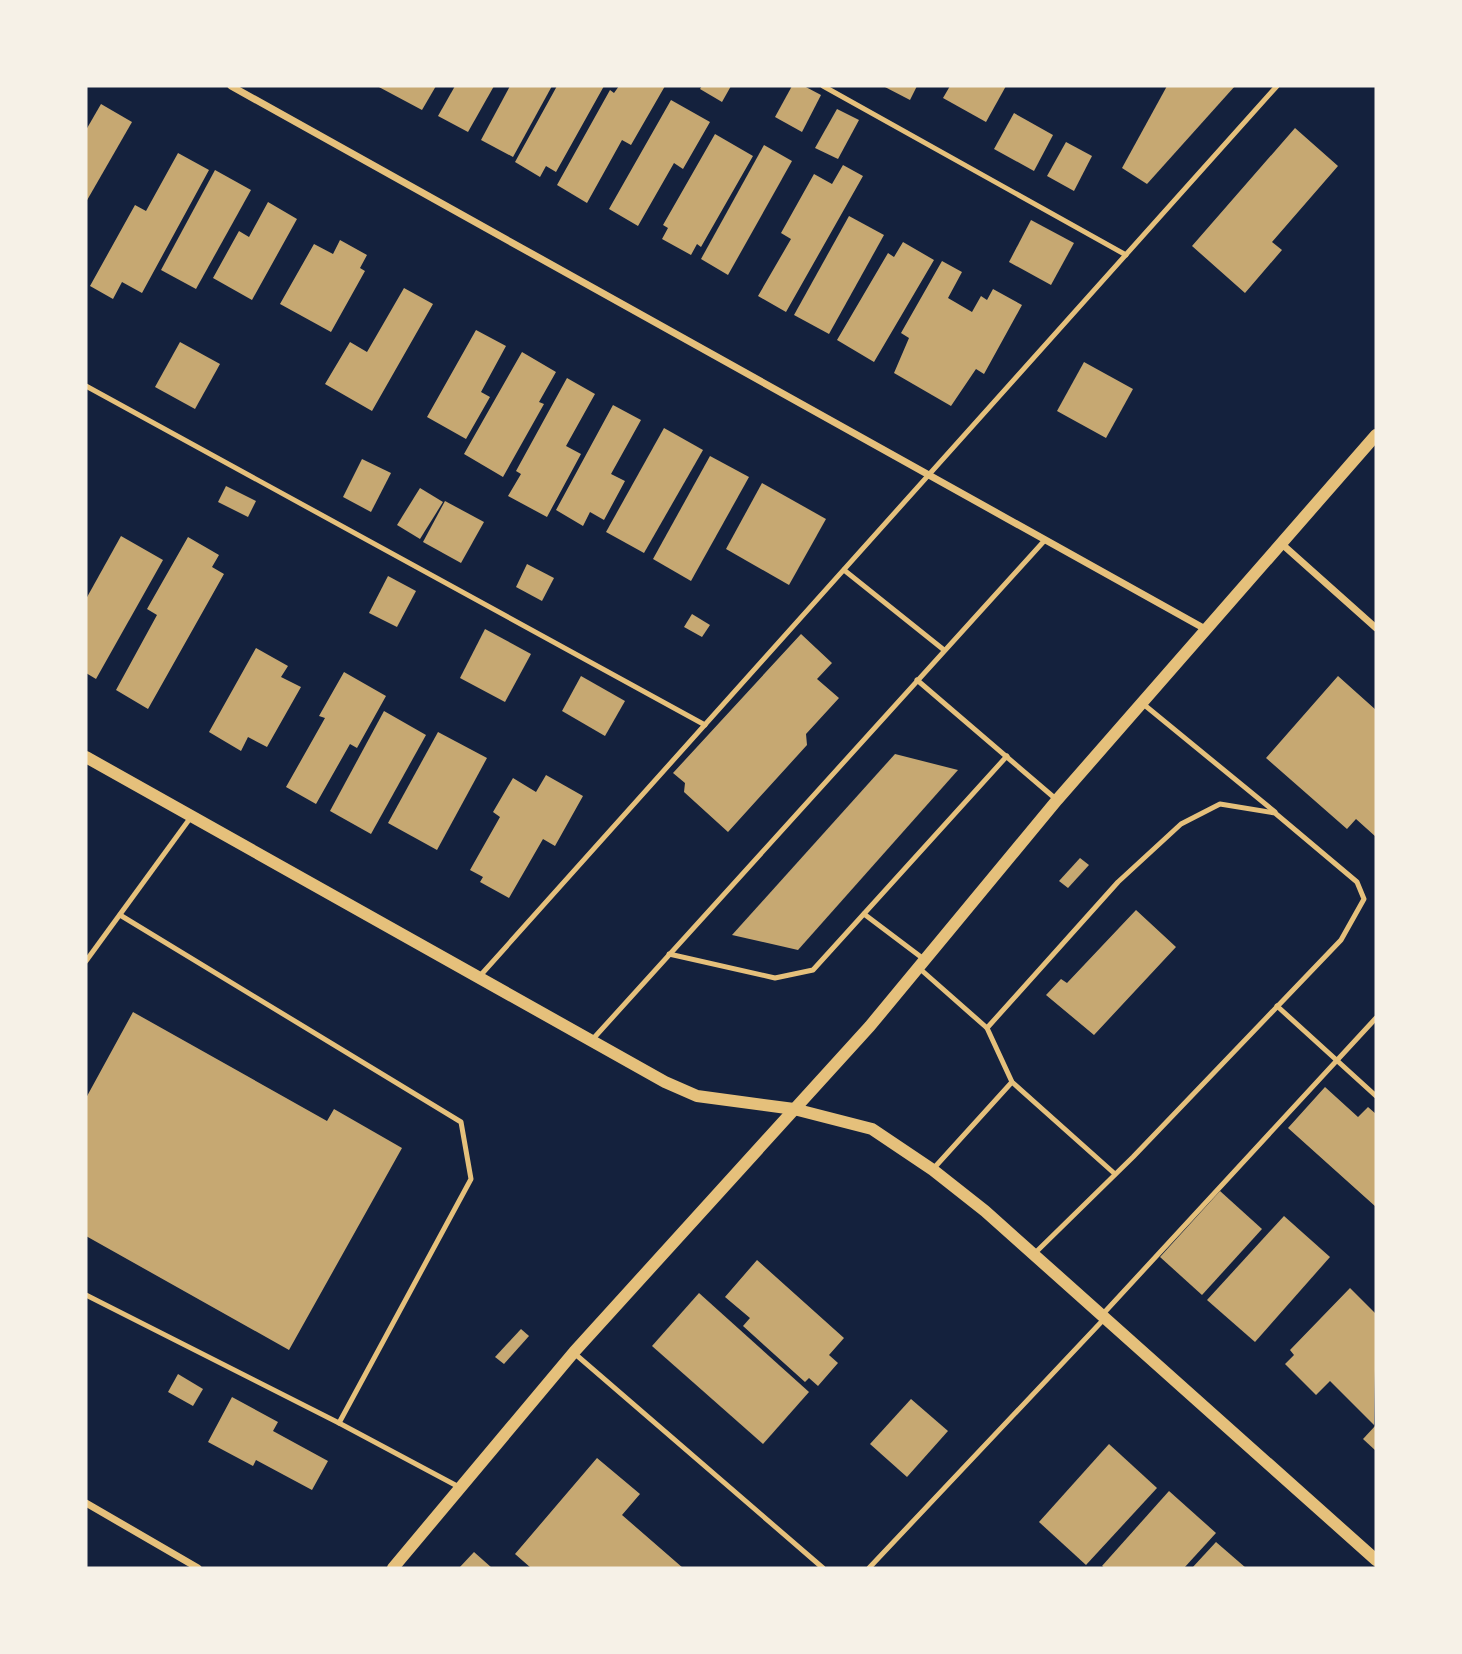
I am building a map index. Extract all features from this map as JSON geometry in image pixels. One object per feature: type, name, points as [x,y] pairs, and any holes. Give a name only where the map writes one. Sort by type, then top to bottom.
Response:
[{"type":"street","points":[[231,86],[1207,630]]},
{"type":"street","points":[[393,1568],[462,1489],[574,1352],[922,964],[1142,702],[1283,545],[1376,435]]},
{"type":"street","points":[[1283,545],[1376,628]]},
{"type":"street","points":[[86,757],[697,1096],[794,1109],[872,1129],[933,1170],[1034,1254],[1376,1560]]},
{"type":"street","points":[[86,1503],[198,1568]]},
{"type":"lane","points":[[823,86],[1126,255]]},
{"type":"lane","points":[[479,977],[1277,86]]},
{"type":"lane","points":[[86,386],[705,724]]},
{"type":"lane","points":[[592,1040],[1045,540]]},
{"type":"lane","points":[[844,570],[944,650]]},
{"type":"lane","points":[[917,680],[1058,800]]},
{"type":"lane","points":[[1034,1254],[1115,1174],[1340,940],[1364,900],[1357,882],[1142,702]]},
{"type":"lane","points":[[669,954],[775,978],[813,970],[1007,756]]},
{"type":"lane","points":[[987,1028],[1118,882],[1181,824],[1220,804],[1275,813]]},
{"type":"lane","points":[[86,961],[192,817]]},
{"type":"lane","points":[[864,914],[922,964],[987,1028],[1012,1082],[1115,1174]]},
{"type":"lane","points":[[120,915],[461,1122],[471,1179],[339,1423]]},
{"type":"lane","points":[[1277,1006],[1376,1096]]},
{"type":"lane","points":[[869,1568],[1376,1018]]},
{"type":"lane","points":[[933,1170],[1012,1082]]},
{"type":"lane","points":[[86,1295],[339,1423],[462,1489]]},
{"type":"lane","points":[[574,1352],[824,1568]]},
{"type":"building","points":[[377,86],[436,86],[422,110]]},
{"type":"building","points":[[455,86],[494,86],[468,132],[438,116]]},
{"type":"building","points":[[510,86],[552,86],[513,157],[481,140]]},
{"type":"building","points":[[557,86],[604,86],[556,172],[546,166],[540,177],[515,162]]},
{"type":"building","points":[[619,86],[665,86],[631,145],[622,140],[587,203],[557,185],[610,90],[614,93]]},
{"type":"building","points":[[702,86],[731,86],[722,102],[700,89]]},
{"type":"building","points":[[792,86],[804,86],[821,95],[802,132],[775,117]]},
{"type":"building","points":[[883,86],[917,86],[910,100]]},
{"type":"building","points":[[950,86],[1006,86],[986,122],[943,98]]},
{"type":"building","points":[[1167,86],[1235,86],[1147,184],[1122,168]]},
{"type":"building","points":[[671,100],[710,122],[683,169],[674,163],[638,226],[609,209]]},
{"type":"building","points":[[101,104],[132,122],[86,202],[86,130]]},
{"type":"building","points":[[837,109],[859,120],[838,159],[815,148]]},
{"type":"building","points":[[1014,113],[1053,135],[1034,171],[994,149]]},
{"type":"building","points":[[1295,128],[1338,166],[1272,242],[1282,250],[1245,293],[1192,246]]},
{"type":"building","points":[[715,134],[753,156],[701,247],[697,244],[691,255],[662,239],[668,228],[663,225]]},
{"type":"building","points":[[1066,142],[1092,156],[1074,191],[1047,176]]},
{"type":"building","points":[[764,145],[792,161],[728,275],[701,259]]},
{"type":"building","points":[[178,153],[209,170],[142,293],[122,282],[113,299],[90,286],[135,205],[146,211]]},
{"type":"building","points":[[843,165],[863,176],[786,312],[758,296],[791,239],[781,233],[814,174],[832,184]]},
{"type":"building","points":[[215,170],[251,190],[196,289],[161,270]]},
{"type":"building","points":[[268,202],[297,219],[252,300],[213,278],[239,231],[249,237]]},
{"type":"building","points":[[849,216],[884,235],[829,334],[794,315]]},
{"type":"building","points":[[1031,220],[1074,243],[1051,285],[1009,262]]},
{"type":"building","points":[[340,240],[367,255],[360,268],[365,271],[331,332],[280,304],[314,244],[333,254]]},
{"type":"building","points":[[903,242],[934,260],[874,362],[837,340],[888,253],[894,257]]},
{"type":"building","points":[[942,261],[962,272],[948,298],[972,312],[981,296],[987,300],[993,289],[1022,305],[984,374],[976,369],[951,406],[894,373],[909,338],[901,333]]},
{"type":"building","points":[[404,288],[433,304],[372,411],[325,384],[350,342],[367,352]]},
{"type":"building","points":[[476,330],[506,346],[481,392],[490,397],[466,439],[427,417]]},
{"type":"building","points":[[180,342],[220,364],[195,409],[155,387]]},
{"type":"building","points":[[522,352],[556,372],[539,402],[544,404],[503,477],[464,454]]},
{"type":"building","points":[[1084,362],[1133,389],[1106,438],[1057,411]]},
{"type":"building","points":[[567,378],[595,394],[566,446],[581,454],[547,517],[508,496],[521,474],[516,471]]},
{"type":"building","points":[[613,405],[641,420],[611,474],[625,481],[604,520],[590,512],[583,526],[556,510]]},
{"type":"building","points":[[664,428],[703,450],[644,553],[606,532]]},
{"type":"building","points":[[710,456],[749,477],[691,581],[653,559]]},
{"type":"building","points":[[362,459],[391,473],[371,512],[343,497]]},
{"type":"building","points":[[762,483],[826,519],[789,585],[726,549]]},
{"type":"building","points":[[226,486],[256,501],[248,517],[218,502]]},
{"type":"building","points":[[420,488],[443,502],[420,539],[397,525]]},
{"type":"building","points":[[445,501],[484,522],[461,563],[423,542]]},
{"type":"building","points":[[121,536],[163,560],[96,679],[86,673],[86,599]]},
{"type":"building","points":[[188,537],[219,555],[212,567],[224,574],[148,709],[116,690],[157,615],[147,609]]},
{"type":"building","points":[[527,564],[554,578],[542,601],[516,587]]},
{"type":"building","points":[[388,576],[416,591],[397,627],[369,613]]},
{"type":"building","points":[[692,614],[710,625],[702,637],[684,627]]},
{"type":"building","points":[[485,629],[531,654],[505,702],[460,678]]},
{"type":"building","points":[[801,634],[832,663],[817,679],[839,698],[806,734],[807,745],[728,832],[684,792],[685,783],[673,773]]},
{"type":"building","points":[[256,648],[288,666],[281,677],[301,687],[267,747],[248,737],[241,751],[209,732]]},
{"type":"building","points":[[344,672],[386,696],[357,748],[350,744],[316,804],[286,787],[325,718],[319,716]]},
{"type":"building","points":[[581,676],[625,701],[605,736],[562,711]]},
{"type":"building","points":[[1338,676],[1376,710],[1376,837],[1356,819],[1347,829],[1266,758]]},
{"type":"building","points":[[384,711],[426,735],[371,834],[330,811]]},
{"type":"building","points":[[438,732],[487,758],[437,850],[388,823]]},
{"type":"building","points":[[895,754],[958,770],[798,950],[732,935]]},
{"type":"building","points":[[546,775],[583,796],[555,846],[543,839],[509,898],[480,882],[483,877],[470,870],[500,817],[493,812],[513,778],[536,792]]},
{"type":"building","points":[[1080,858],[1089,865],[1068,888],[1059,881]]},
{"type":"building","points":[[1136,910],[1176,947],[1094,1035],[1046,995],[1061,979],[1067,983]]},
{"type":"building","points":[[133,1012],[327,1121],[334,1109],[402,1148],[289,1350],[86,1236],[86,1098]]},
{"type":"building","points":[[1325,1087],[1358,1117],[1368,1107],[1376,1114],[1376,1207],[1288,1128]]},
{"type":"building","points":[[1220,1191],[1262,1229],[1202,1295],[1160,1257]]},
{"type":"building","points":[[1284,1216],[1330,1257],[1255,1342],[1207,1300]]},
{"type":"building","points":[[757,1260],[844,1338],[829,1355],[838,1363],[818,1386],[809,1378],[805,1382],[743,1326],[750,1318],[725,1297]]},
{"type":"building","points":[[1350,1288],[1376,1314],[1374,1425],[1330,1381],[1316,1395],[1285,1364],[1294,1355],[1290,1350]]},
{"type":"building","points":[[699,1293],[809,1392],[763,1444],[652,1346]]},
{"type":"building","points":[[521,1329],[529,1336],[504,1364],[495,1357]]},
{"type":"building","points":[[178,1374],[203,1389],[193,1406],[168,1392]]},
{"type":"building","points":[[232,1397],[278,1422],[273,1431],[328,1461],[312,1490],[256,1460],[253,1466],[208,1442]]},
{"type":"building","points":[[911,1399],[948,1431],[907,1477],[870,1444]]},
{"type":"building","points":[[1376,1425],[1376,1451],[1363,1439]]},
{"type":"building","points":[[1109,1444],[1157,1488],[1086,1565],[1039,1522]]},
{"type":"building","points":[[597,1458],[640,1494],[622,1515],[683,1568],[531,1568],[515,1554]]},
{"type":"building","points":[[1169,1491],[1216,1533],[1184,1568],[1102,1566]]},
{"type":"building","points":[[1216,1542],[1246,1568],[1192,1568]]},
{"type":"building","points":[[474,1552],[492,1568],[459,1568]]}]
